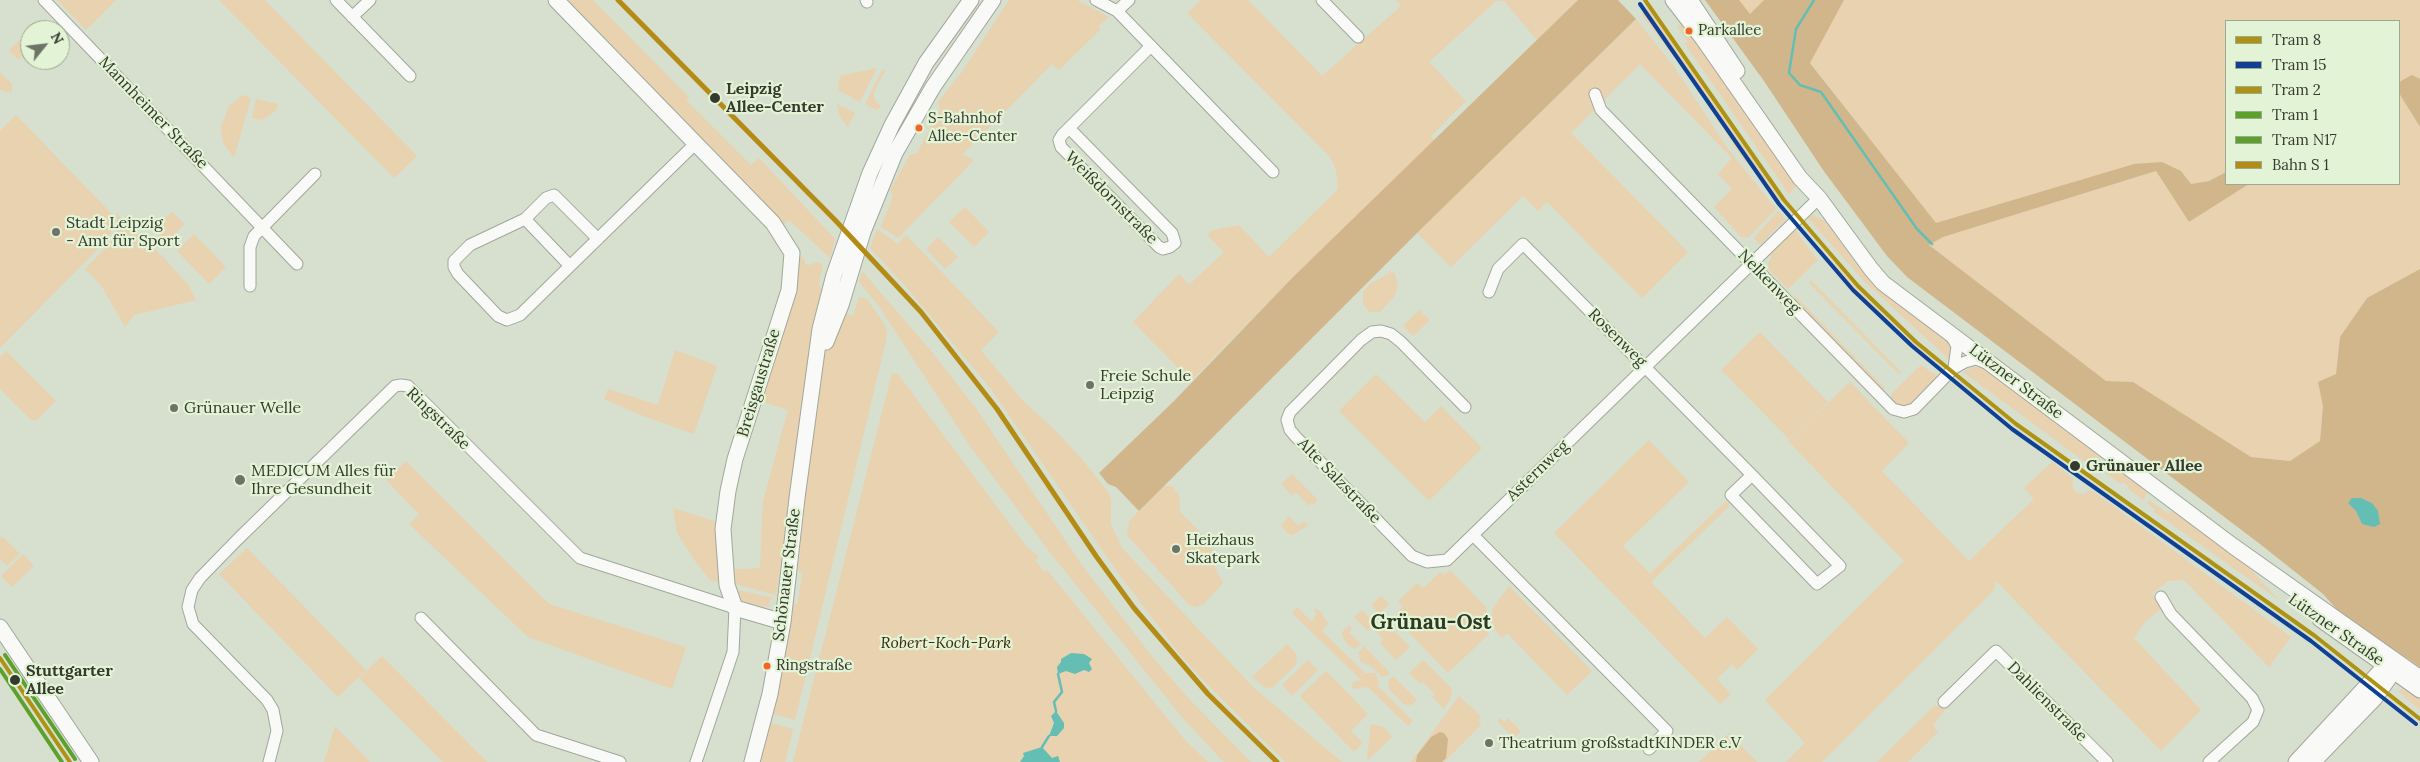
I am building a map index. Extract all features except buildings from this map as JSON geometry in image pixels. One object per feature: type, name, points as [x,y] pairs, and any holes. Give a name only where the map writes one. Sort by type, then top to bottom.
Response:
[{"type":"main road","name":"Breisgaustraße","points":[[556,0],[778,228],[792,253],[788,290],[754,397],[728,491],[723,529],[727,585],[735,608]]},
{"type":"main road","name":"Schönauer Straße","points":[[752,762],[770,694],[783,622],[820,329],[834,275],[863,193],[892,125],[914,84],[971,0]]},
{"type":"main road","name":"Schönauer Straße","points":[[812,386],[873,205],[895,153],[919,110],[962,42],[993,0]]},
{"type":"main road","name":"Lützner Straße","points":[[1673,0],[1703,39],[1800,178],[1819,198],[1877,276],[1902,298],[2392,663],[2420,690]]},
{"type":"main road","name":"Lützner Straße","points":[[1690,0],[1804,168],[1819,198]]},
{"type":"main road","name":"Lützner Straße","points":[[2233,546],[2285,595],[2368,654],[2392,663],[2420,678]]},
{"type":"main road","points":[[735,608],[783,622]]},
{"type":"main road","points":[[0,627],[91,762]]},
{"type":"main road","points":[[2368,654],[2372,663],[2372,692]]},
{"type":"main road","points":[[2313,762],[2372,692],[2392,663]]},
{"type":"main road","points":[[2296,762],[2372,692],[2399,686],[2420,690]]},
{"type":"street","name":"Mannheimer Straße","points":[[44,0],[297,264]]},
{"type":"street","points":[[336,0],[410,76]]},
{"type":"street","points":[[352,17],[370,0]]},
{"type":"street","points":[[1096,0],[1117,11],[1273,172]]},
{"type":"street","points":[[1117,11],[1129,0]]},
{"type":"street","points":[[1322,0],[1358,37]]},
{"type":"street","name":"Weißdornstraße","points":[[1069,128],[1172,233],[1175,243],[1163,249],[1159,247],[1061,147],[1059,140],[1069,128],[1151,46]]},
{"type":"street","name":"Nelkenweg","points":[[1595,94],[1601,110],[1893,408],[1904,412],[1914,409],[1954,368],[1976,360],[1993,365]]},
{"type":"street","points":[[598,239],[554,195],[546,198],[525,219],[470,245],[454,261],[454,267],[458,274],[498,316],[509,320],[520,315],[598,239],[696,143]]},
{"type":"street","points":[[250,286],[250,248],[254,236],[261,226],[315,174]]},
{"type":"street","name":"Asternweg","points":[[1474,535],[1819,198]]},
{"type":"street","points":[[525,219],[570,266]]},
{"type":"street","name":"Rosenweg","points":[[1489,292],[1498,269],[1523,244],[1752,475],[1840,566],[1817,584],[1731,495],[1752,475]]},
{"type":"street","name":"Alte Salzstraße","points":[[1465,407],[1400,342],[1391,334],[1381,331],[1372,332],[1360,340],[1290,412],[1287,420],[1290,430],[1296,437],[1416,558],[1431,563],[1444,562],[1474,535]]},
{"type":"street","points":[[1949,332],[1957,346],[1954,368]]},
{"type":"street","name":"Ringstraße","points":[[269,762],[277,731],[272,710],[267,700],[193,624],[188,611],[190,594],[196,582],[211,566],[395,386],[408,386],[580,558],[735,608]]},
{"type":"street","points":[[1474,535],[1667,731],[1649,749]]},
{"type":"street","points":[[2161,597],[2171,614],[2252,698],[2258,710],[2253,722],[2209,762]]},
{"type":"street","points":[[696,762],[733,652],[735,608]]},
{"type":"street","points":[[421,618],[536,735],[620,762]]},
{"type":"street","name":"Dahlienstraße","points":[[1944,702],[1996,651],[2107,762]]},
{"type":"green space","points":[[57,0],[116,0],[86,30]]},
{"type":"green space","points":[[219,0],[265,0],[417,156],[394,178]]},
{"type":"green space","points":[[567,0],[593,0],[689,97],[686,100],[751,165],[759,158],[835,239],[830,258],[789,220],[782,225]]},
{"type":"green space","points":[[1009,0],[1077,0],[1109,17],[1099,26],[1100,30],[1059,70],[1052,64],[963,154],[974,160],[898,238],[881,227],[893,196],[890,190],[910,155],[917,153],[940,110],[938,102],[962,72]]},
{"type":"green space","points":[[1201,0],[1248,0],[1322,76],[1401,6],[1396,0],[1578,0],[1537,40],[1504,1],[1496,1],[1429,62],[1466,101],[1431,136],[1434,140],[1292,278],[1191,381],[1133,322],[1179,274],[1189,285],[1224,252],[1208,236],[1210,231],[1239,225],[1269,257],[1338,189],[1336,169],[1330,157],[1187,13]]},
{"type":"green space","points":[[1705,0],[2420,0],[2420,79],[2412,76],[2400,82],[2400,20],[2225,20],[2225,172],[2208,181],[2191,184],[2181,171],[2134,164],[1936,224],[1810,62],[1764,81]]},
{"type":"green space","points":[[1648,8],[1781,200],[1779,202],[1741,156],[1694,83],[1641,14]]},
{"type":"green space","points":[[1636,19],[1675,68],[1726,146],[1776,209],[1748,238],[1741,237],[1714,207],[1732,189],[1718,174],[1732,158],[1640,64],[1571,133],[1688,252],[1642,298],[1547,202],[1538,211],[1523,196],[1451,267],[1417,233]]},
{"type":"green space","points":[[1680,24],[1694,42],[1697,40],[1798,184],[1789,194],[1685,44],[1688,42],[1677,26]]},
{"type":"green space","points":[[20,39],[20,58],[18,60],[9,50]]},
{"type":"green space","points":[[877,68],[860,102],[838,90],[840,76]]},
{"type":"green space","points":[[882,70],[885,71],[874,92],[874,99],[881,107],[876,110],[865,104]]},
{"type":"green space","points":[[0,72],[12,84],[12,93],[0,90]]},
{"type":"green space","points":[[242,95],[251,98],[234,158],[223,143],[221,127],[229,106]]},
{"type":"green space","points":[[2400,95],[2420,127],[2420,269],[2367,298],[2340,337],[2336,374],[2319,382],[2323,406],[2320,441],[2290,461],[2251,457],[2133,382],[2106,381],[1929,245],[1943,237],[2156,171],[2189,222],[2247,185],[2400,185]]},
{"type":"green space","points":[[256,99],[278,104],[277,109],[261,120],[252,118]]},
{"type":"green space","points":[[837,104],[855,113],[848,127],[840,117]]},
{"type":"green space","name":"Stadt Leipzig - Amt für Sport","points":[[16,115],[111,213],[114,223],[108,239],[0,348],[0,131]]},
{"type":"green space","points":[[965,207],[989,232],[974,247],[949,222]]},
{"type":"green space","points":[[1778,211],[1786,219],[1760,245],[1754,238]]},
{"type":"green space","points":[[172,212],[185,224],[166,242],[153,229]]},
{"type":"green space","points":[[116,213],[164,258],[189,286],[196,300],[134,315],[125,327],[101,285],[85,269],[111,242],[118,228]]},
{"type":"green space","points":[[1812,215],[1825,221],[1861,270],[1886,296],[1950,342],[1953,348],[1952,362],[1865,282],[1807,217]]},
{"type":"green space","points":[[1798,224],[1896,328],[1945,371],[1944,373],[1924,359],[1833,267]]},
{"type":"green space","points":[[877,229],[898,244],[906,235],[999,332],[981,350],[1022,400],[1053,428],[1081,458],[1108,492],[1111,500],[1111,524],[1122,548],[1253,687],[1342,762],[1285,762],[1204,681],[1178,652],[1116,570],[991,389],[903,283],[870,248]]},
{"type":"green space","points":[[1794,229],[1818,260],[1788,289],[1769,270],[1768,263],[1772,257],[1769,254]]},
{"type":"green space","points":[[194,234],[226,267],[209,284],[177,251]]},
{"type":"green space","points":[[938,237],[958,257],[945,269],[926,249]]},
{"type":"green space","points":[[798,256],[804,258],[805,264],[810,265],[817,262],[823,265],[819,283],[821,289],[826,290],[776,595],[732,583],[731,570],[760,568],[763,501],[788,410],[760,401]]},
{"type":"green space","points":[[862,271],[932,352],[975,407],[1084,568],[1155,660],[1189,699],[1251,762],[1224,762],[1220,758],[1181,716],[1052,555],[970,446],[878,305],[859,282]]},
{"type":"green space","points":[[1391,272],[1395,274],[1398,286],[1394,297],[1380,312],[1369,312],[1363,303],[1363,293],[1370,284]]},
{"type":"green space","points":[[1811,280],[1901,372],[1899,374],[1809,283]]},
{"type":"green space","points":[[1795,296],[1885,388],[1882,390],[1794,301]]},
{"type":"green space","points":[[859,297],[867,299],[885,325],[887,331],[886,341],[795,720],[774,714],[794,604],[797,604],[799,596],[802,572],[798,571],[808,468],[823,359],[836,321],[843,321],[845,313],[853,316]]},
{"type":"green space","points":[[1419,310],[1430,320],[1413,336],[1403,326]]},
{"type":"green space","points":[[1760,332],[1828,402],[1789,439],[1721,370]]},
{"type":"green space","points":[[675,350],[717,366],[694,434],[638,414],[604,399],[608,389],[658,405]]},
{"type":"green space","points":[[6,351],[56,401],[37,420],[31,420],[0,389],[0,357]]},
{"type":"green space","points":[[1921,365],[1940,378],[1914,403],[1903,406],[1894,403],[1891,400],[1891,394]]},
{"type":"green space","points":[[1973,367],[1983,368],[2101,455],[2092,467],[1963,372]]},
{"type":"green space","name":"Robert-Koch-Park","points":[[892,373],[898,374],[1026,546],[1039,557],[1035,560],[1044,572],[1047,570],[1185,740],[1208,762],[793,762]]},
{"type":"green space","points":[[1376,374],[1425,422],[1441,406],[1482,448],[1429,501],[1339,411]]},
{"type":"green space","points":[[1850,382],[1909,443],[1882,471],[1969,561],[2034,499],[2024,488],[2052,462],[2073,478],[2072,486],[2077,493],[2084,494],[2090,490],[2105,500],[2291,637],[2269,667],[2184,580],[2168,581],[2152,594],[2163,607],[2144,623],[2134,638],[2201,710],[2161,751],[1996,581],[1993,591],[1822,762],[1786,762],[1805,743],[1765,700],[1904,561],[1788,441]]},
{"type":"green space","points":[[1649,440],[1689,482],[1623,546],[1650,574],[1726,501],[1730,505],[1651,582],[1705,638],[1727,617],[1758,649],[1737,670],[1732,664],[1717,679],[1731,694],[1720,704],[1554,533]]},
{"type":"green space","points":[[2106,459],[2124,470],[2147,493],[2143,500],[2127,488],[2128,486],[2123,482],[2121,484],[2099,469]]},
{"type":"green space","points":[[406,461],[549,604],[686,647],[672,689],[528,637],[409,524],[419,514],[386,480]]},
{"type":"green space","points":[[1292,474],[1317,499],[1314,505],[1312,503],[1309,506],[1296,492],[1292,495],[1281,484]]},
{"type":"green space","name":"Heizhaus Skatepark","points":[[1164,486],[1172,486],[1179,495],[1180,512],[1212,544],[1211,560],[1223,583],[1204,604],[1195,607],[1189,605],[1127,535],[1129,521]]},
{"type":"green space","points":[[2149,500],[2168,514],[2170,511],[2189,520],[2244,562],[2279,600],[2154,512],[2155,509],[2147,503]]},
{"type":"green space","points":[[673,508],[723,524],[727,585],[710,580],[695,561],[677,533]]},
{"type":"green space","points":[[1289,516],[1298,526],[1304,521],[1308,525],[1293,535],[1289,534],[1281,526]]},
{"type":"green space","points":[[2,536],[20,554],[7,566],[0,559],[0,538]]},
{"type":"green space","points":[[247,548],[366,670],[338,697],[219,574]]},
{"type":"green space","points":[[23,554],[34,566],[12,587],[1,576]]},
{"type":"green space","points":[[1450,570],[1487,608],[1485,619],[1489,634],[1449,672],[1395,618],[1402,605],[1398,601],[1417,583],[1424,588],[1440,572],[1444,575]]},
{"type":"green space","points":[[1509,586],[1592,671],[1567,695],[1507,633],[1502,638],[1493,627],[1492,609]]},
{"type":"green space","points":[[733,589],[773,598],[768,604],[770,606],[758,607],[740,600]]},
{"type":"green space","points":[[1381,596],[1389,604],[1379,614],[1371,605]]},
{"type":"green space","points":[[1297,607],[1312,622],[1316,614],[1314,608],[1320,611],[1328,623],[1322,631],[1365,673],[1375,673],[1379,682],[1377,685],[1413,721],[1408,726],[1368,687],[1352,689],[1353,682],[1361,680],[1292,613]]},
{"type":"green space","points":[[1362,610],[1374,622],[1387,624],[1410,647],[1396,660],[1380,643],[1383,639],[1372,627],[1368,631],[1354,617]]},
{"type":"green space","points":[[1349,625],[1352,628],[1349,632],[1361,644],[1354,649],[1347,644],[1342,636],[1342,632]]},
{"type":"green space","points":[[1287,644],[1297,655],[1296,665],[1273,687],[1265,688],[1252,677]]},
{"type":"green space","points":[[1364,646],[1390,673],[1387,676],[1382,677],[1371,666],[1361,662],[1358,653]]},
{"type":"green space","points":[[382,656],[487,762],[443,762],[359,678]]},
{"type":"green space","points":[[1308,660],[1318,670],[1292,696],[1282,685]]},
{"type":"green space","points":[[1423,660],[1452,689],[1451,698],[1444,709],[1432,697],[1435,694],[1423,682],[1420,684],[1409,673]]},
{"type":"green space","points":[[1326,671],[1368,714],[1351,731],[1363,743],[1354,752],[1300,696]]},
{"type":"green space","points":[[1393,676],[1417,700],[1411,705],[1403,704],[1389,689],[1388,682]]},
{"type":"green space","points":[[2403,689],[2420,697],[2420,710],[2398,691]]},
{"type":"green space","points":[[1459,696],[1481,716],[1479,720],[1481,725],[1444,762],[1442,762],[1446,758],[1445,747],[1448,742],[1431,737],[1417,755],[1416,762],[1411,762]]},
{"type":"green space","points":[[1941,704],[1946,709],[1933,725],[1938,732],[1908,762],[1877,762],[1933,707]]},
{"type":"green space","points":[[1500,718],[1504,722],[1508,718],[1521,731],[1514,738],[1497,721]]},
{"type":"green space","points":[[771,723],[793,729],[785,762],[760,762]]},
{"type":"green space","points":[[1371,724],[1384,727],[1392,737],[1367,761]]},
{"type":"green space","points":[[335,726],[370,762],[324,762]]},
{"type":"green space","points":[[1729,733],[1757,762],[1699,762]]},
{"type":"shaded area","points":[[1578,0],[1618,0],[1636,19],[1417,233],[1139,511],[1116,487],[1108,484],[1099,473],[1174,401],[1292,278]]},
{"type":"shaded area","points":[[1705,0],[1739,0],[1750,14],[1764,0],[1844,0],[1810,63],[1936,223],[2134,164],[2162,162],[2181,171],[2191,184],[2209,181],[2225,173],[2225,185],[2247,185],[2189,222],[2156,171],[1943,237],[1929,245],[2106,381],[2133,382],[2251,457],[2290,461],[2320,441],[2323,406],[2318,382],[2336,374],[2340,337],[2367,298],[2420,269],[2420,667],[2340,613],[2323,594],[2260,544],[1907,277],[1887,256],[1823,170],[1764,81]]},
{"type":"shaded area","points":[[2412,75],[2420,79],[2420,127],[2400,95],[2400,81]]},
{"type":"shaded area","points":[[1440,732],[1444,733],[1448,739],[1446,758],[1442,762],[1416,762],[1417,755],[1431,737]]},
{"type":"water","points":[[2352,498],[2361,498],[2372,503],[2378,511],[2380,524],[2374,527],[2362,524],[2356,511],[2348,503]]},
{"type":"water","points":[[1071,653],[1084,654],[1092,659],[1089,663],[1092,669],[1089,672],[1084,670],[1075,674],[1066,671],[1058,674],[1057,667],[1061,659]]},
{"type":"water","points":[[1056,711],[1064,723],[1064,728],[1057,736],[1049,736],[1054,723],[1051,716]]},
{"type":"water","points":[[1042,747],[1052,758],[1058,756],[1060,762],[1020,762],[1024,756],[1023,753]]},
{"type":"waterway","points":[[1814,0],[1796,29],[1789,73],[1800,85],[1821,92],[1917,229],[1932,244]]},
{"type":"waterway","points":[[1056,711],[1054,702],[1062,692],[1058,674]]},
{"type":"waterway","points":[[1042,747],[1049,736]]},
{"type":"tram line","name":"8","points":[[1645,0],[1784,200],[1858,286],[1916,342],[2016,424],[2315,636],[2420,719]]},
{"type":"tram line","name":"15","points":[[1640,4],[1779,204],[1853,290],[1912,346],[2012,429],[2311,641],[2416,724]]},
{"type":"tram line","name":"N17","points":[[5,655],[75,759]]},
{"type":"tram line","name":"2","points":[[0,658],[70,762]]},
{"type":"tram line","name":"1","points":[[0,669],[62,762]]},
{"type":"transit line","points":[[618,0],[835,220],[921,312],[997,409],[1096,556],[1134,608],[1208,694],[1277,762]]},
{"type":"place","name":"Parkallee","points":[[1689,31]]},
{"type":"place","name":"Leipzig Allee-Center","points":[[715,98]]},
{"type":"place","name":"S-Bahnhof Allee-Center","points":[[919,128]]},
{"type":"place","name":"Stadt Leipzig - Amt für Sport","points":[[56,232]]},
{"type":"place","name":"Freie Schule Leipzig","points":[[1090,385]]},
{"type":"place","name":"Grünauer Welle","points":[[174,408]]},
{"type":"place","name":"Grünauer Allee","points":[[2075,466]]},
{"type":"place","name":"MEDICUM Alles für Ihre Gesundheit","points":[[240,480]]},
{"type":"place","name":"Heizhaus Skatepark","points":[[1176,549]]},
{"type":"place","name":"Ringstraße","points":[[767,666]]},
{"type":"place","name":"Stuttgarter Allee","points":[[15,680]]},
{"type":"place","name":"Theatrium großstadtKINDER e.V","points":[[1489,743]]},
{"type":"district","name":"Grünau-Ost","points":[[1431,623]]}]
